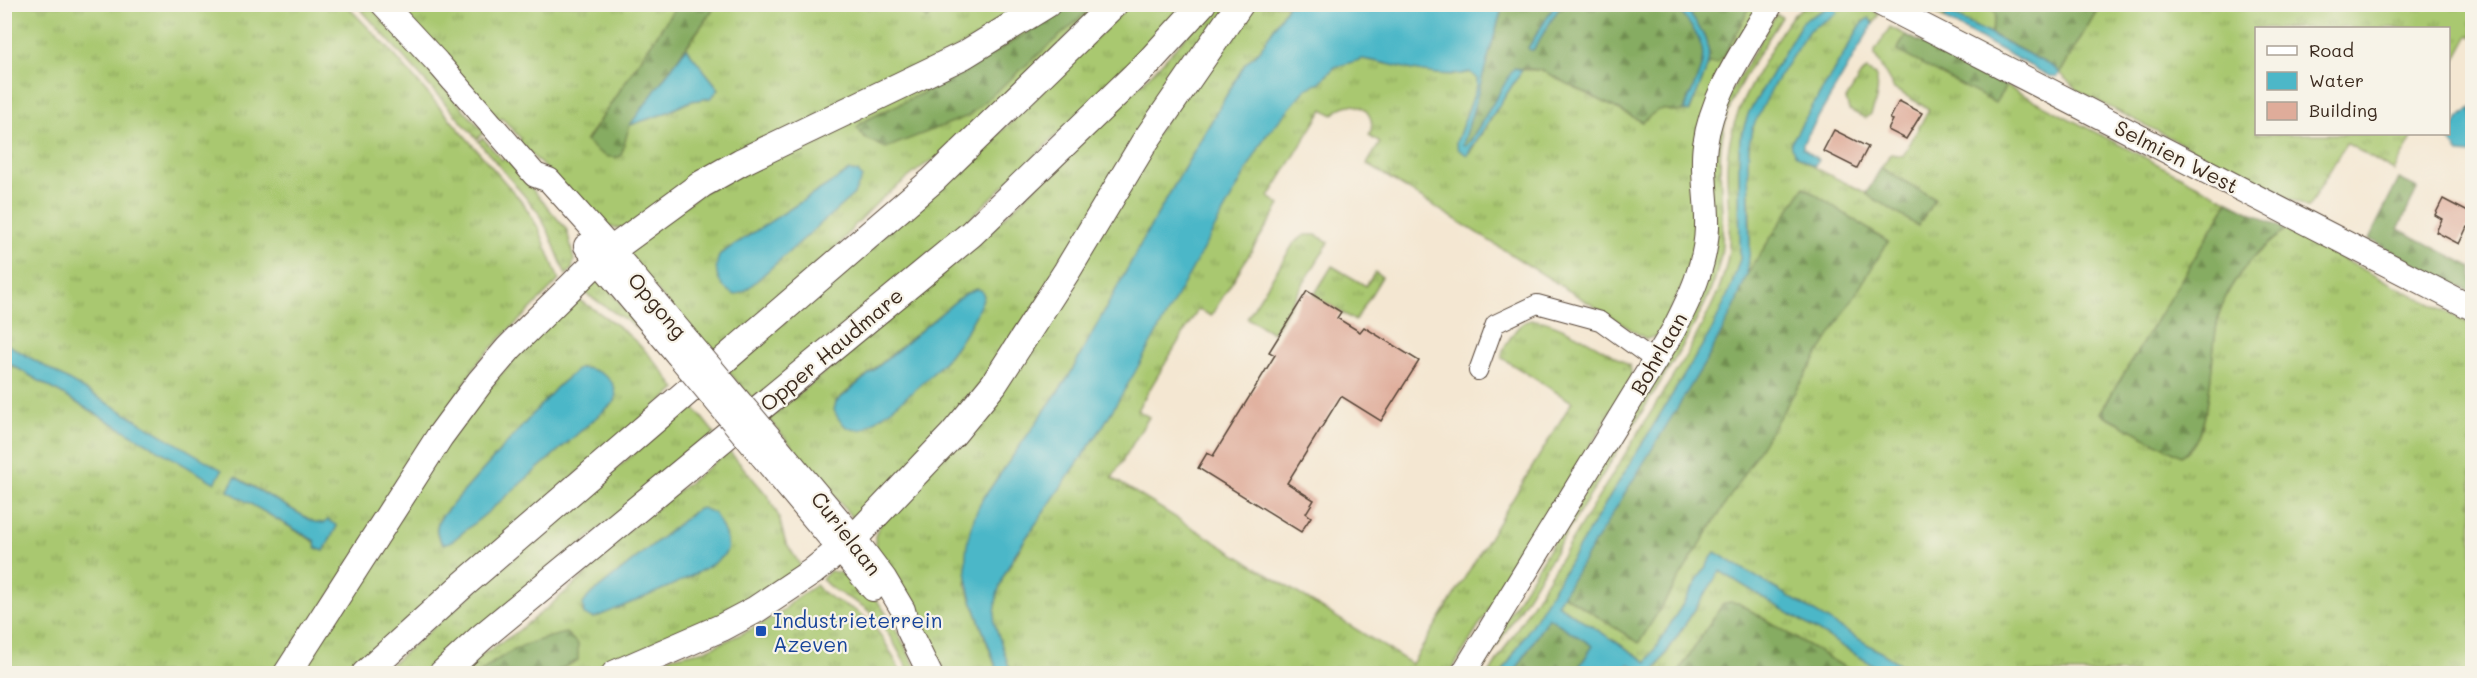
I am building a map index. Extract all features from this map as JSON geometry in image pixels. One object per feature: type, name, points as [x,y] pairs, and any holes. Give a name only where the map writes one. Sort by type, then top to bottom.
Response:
[{"type":"highway","points":[[287,674],[440,436],[480,382],[510,348],[604,254],[702,184],[741,162],[953,60],[1005,32],[1047,4]]},
{"type":"highway","points":[[365,674],[464,584],[933,180],[1114,4]]},
{"type":"highway","name":"Opper Haudmare","points":[[442,674],[490,631],[971,234],[1148,63],[1202,4]]},
{"type":"highway","points":[[615,674],[723,627],[755,610],[848,544],[953,434],[994,384],[1067,271],[1144,143],[1214,38],[1240,4]]},
{"type":"main road","name":"Opgong","points":[[383,4],[535,175],[549,180],[604,254],[768,450]]},
{"type":"main road","name":"Bohrlaan","points":[[1463,674],[1688,302],[1703,260],[1707,225],[1705,146],[1716,103],[1724,84],[1771,4]]},
{"type":"main road","name":"Selmien West","points":[[1881,4],[2472,308]]},
{"type":"main road","name":"Curielaan","points":[[768,450],[848,544],[877,569],[903,610],[908,629],[930,674]]},
{"type":"lane","points":[[1478,371],[1495,324],[1537,304],[1600,321],[1654,360]]},
{"type":"green space","points":[[1561,4],[1675,5],[1696,34],[1703,55],[1698,77],[1684,110],[1673,112],[1662,109],[1643,122],[1541,70],[1515,68],[1471,140],[1466,146],[1463,145],[1503,5],[1555,5],[1528,48],[1533,50]]},
{"type":"green space","points":[[1991,4],[1996,15],[1991,34],[1947,13],[1946,20],[1937,14],[1940,5]]},
{"type":"green space","points":[[4,5],[346,5],[389,49],[523,203],[539,229],[559,280],[479,361],[281,673],[5,673],[5,361],[164,453],[5,343]],"holes":[[[236,477],[314,522],[337,526],[324,551],[316,548],[315,542],[229,491]]]},
{"type":"green space","points":[[357,5],[369,5],[484,132],[477,139]]},
{"type":"green space","points":[[392,5],[677,5],[586,140],[663,114],[691,101],[711,98],[719,89],[686,48],[716,5],[910,5],[928,19],[939,5],[1037,5],[626,227],[615,228],[600,224],[519,142],[521,139],[502,118],[498,120]]},
{"type":"green space","points":[[677,5],[716,5],[629,127],[621,156],[606,156],[586,141]]},
{"type":"green space","points":[[910,5],[939,5],[928,19]]},
{"type":"green space","points":[[1057,5],[1071,5],[958,76],[862,122],[857,128],[1087,13],[1085,5],[1099,5],[956,146],[923,166],[880,200],[855,225],[830,256],[715,355],[630,261],[628,247],[705,191]],"holes":[[[849,171],[854,194],[803,239],[720,254]]]},
{"type":"green space","points":[[1071,5],[1085,5],[1087,12],[968,116],[886,148],[866,139],[857,128],[862,122],[958,76]]},
{"type":"green space","points":[[1129,5],[1188,5],[1139,56],[963,225],[754,401],[728,371],[1013,121]]},
{"type":"green space","points":[[1215,5],[1233,5],[989,381],[855,521],[769,419],[980,241],[1154,71]],"holes":[[[976,289],[981,290],[984,296],[975,317],[953,351],[927,379],[878,419],[836,401],[963,295]]]},
{"type":"green space","points":[[1247,5],[1288,5],[1260,50],[1245,64],[1226,96],[1149,229],[1069,376],[982,500],[966,585],[998,673],[937,673],[876,552],[875,536],[878,528]]},
{"type":"green space","points":[[1683,5],[1751,5],[1723,57],[1717,63],[1708,63],[1708,47],[1705,39]]},
{"type":"green space","points":[[1751,5],[1763,5],[1726,65],[1691,268],[1658,336],[1646,339],[1367,164],[1380,143],[1369,136],[1372,127],[1367,113],[1355,105],[1347,105],[1333,115],[1323,109],[1269,197],[1280,205],[1211,316],[1198,309],[1137,410],[1149,417],[1112,478],[1412,664],[1572,402],[1502,358],[1502,352],[1515,331],[1528,321],[1542,321],[1582,338],[1630,366],[1632,378],[1450,673],[1011,674],[994,622],[997,595],[1003,577],[1027,536],[1103,426],[1265,137],[1306,89],[1319,83],[1335,67],[1363,59],[1437,74],[1455,75],[1470,72],[1477,79],[1477,86],[1456,143],[1470,152],[1522,70],[1541,70],[1643,122],[1657,109],[1690,111],[1708,63],[1717,62],[1723,57]]},
{"type":"green space","points":[[1807,5],[1862,5],[1879,14],[1873,24],[1872,21],[1865,20],[1862,23],[1792,141],[1791,147],[1804,161],[1866,193],[1918,226],[1935,199],[1881,168],[1891,154],[1903,156],[1929,109],[1894,89],[1875,56],[1875,51],[1890,27],[1906,35],[1897,50],[1995,102],[2006,86],[2229,201],[2100,413],[2181,456],[2193,446],[2201,430],[2210,390],[2216,326],[2225,298],[2246,265],[2286,230],[2472,325],[2472,673],[1915,673],[1715,552],[1647,662],[1557,604],[1562,594],[1639,642],[1804,188],[1747,274],[1750,209],[1747,162],[1752,128],[1773,84],[1809,29],[1834,16],[1829,7],[1803,21],[1749,112],[1740,139],[1740,259],[1731,287],[1713,328],[1502,673],[1489,674],[1687,354],[1711,307],[1728,257],[1727,170],[1730,138],[1734,124],[1752,82],[1780,33],[1794,14]]},
{"type":"green space","points":[[1991,5],[2100,5],[2060,73],[1991,34],[1996,15]]},
{"type":"green space","points":[[2100,5],[2472,5],[2472,37],[2469,35],[2450,70],[2450,27],[2255,27],[2255,135],[2413,135],[2394,171],[2346,143],[2308,208],[2078,91],[2060,73]]},
{"type":"green space","points":[[1776,14],[1782,17],[1741,84],[1724,127],[1720,156],[1722,246],[1713,286],[1682,347],[1480,673],[1472,674],[1677,341],[1712,173],[1723,105]]},
{"type":"green space","points":[[1906,35],[2006,86],[1995,103],[1897,51]]},
{"type":"green space","points":[[1867,70],[1875,75],[1878,89],[1871,114],[1865,118],[1849,110],[1846,99],[1862,73]]},
{"type":"green space","points":[[483,138],[502,160],[506,158],[567,230],[574,260],[572,269],[566,275],[538,212],[478,141]]},
{"type":"green space","points":[[1881,168],[1935,199],[1918,226],[1866,194]]},
{"type":"green space","points":[[2399,179],[2418,188],[2398,229],[2472,267],[2472,293],[2369,239]]},
{"type":"green space","points":[[1804,187],[1888,242],[1639,643],[1562,594],[1709,356],[1734,308],[1747,274]]},
{"type":"green space","points":[[2229,201],[2286,230],[2246,265],[2225,298],[2216,327],[2210,390],[2201,430],[2193,446],[2181,456],[2100,413]]},
{"type":"green space","points":[[1305,235],[1316,235],[1329,242],[1273,333],[1247,318],[1294,243]]},
{"type":"green space","points":[[1332,266],[1366,286],[1375,272],[1382,277],[1355,321],[1314,295]]},
{"type":"green space","points":[[597,276],[649,337],[580,290]]},
{"type":"green space","points":[[570,295],[629,335],[653,359],[676,389],[428,601],[350,673],[293,674],[445,438]],"holes":[[[579,368],[598,373],[610,382],[615,401],[488,512],[452,541],[443,544],[436,530],[442,516],[557,387]]]},
{"type":"green space","points":[[691,404],[715,434],[479,628],[428,673],[380,674]]},
{"type":"green space","points":[[729,451],[767,495],[779,517],[785,541],[802,568],[750,604],[603,673],[553,673],[578,660],[496,660],[480,673],[459,674],[478,657],[513,635],[547,608],[591,570],[615,541]],"holes":[[[696,510],[704,568],[687,578],[594,618],[582,611],[588,597]]]},
{"type":"green space","points":[[830,571],[846,575],[873,596],[894,627],[919,673],[910,673],[891,638],[872,614],[822,579]]},
{"type":"green space","points":[[1720,571],[1886,673],[1854,673],[1738,603],[1722,605],[1678,673],[1653,674]]},
{"type":"green space","points":[[816,585],[825,594],[859,613],[873,625],[884,640],[901,673],[631,674],[672,657],[706,650],[752,629],[781,613],[794,600]]},
{"type":"green space","points":[[1729,602],[1738,603],[1854,673],[1678,673],[1722,605]]},
{"type":"green space","points":[[1548,617],[1593,646],[1575,673],[1514,674]]},
{"type":"green space","points":[[566,633],[578,644],[578,660],[553,673],[480,673],[501,657],[520,647]]},
{"type":"water","points":[[1288,5],[1503,5],[1463,145],[1466,146],[1514,68],[1522,70],[1467,155],[1458,149],[1456,143],[1477,86],[1477,79],[1470,72],[1431,73],[1363,59],[1335,67],[1319,83],[1306,89],[1265,137],[1103,426],[1015,554],[997,595],[994,622],[1011,673],[998,673],[975,608],[966,569],[966,548],[982,500],[1069,376],[1149,229],[1226,96],[1245,64],[1260,50]]},
{"type":"water","points":[[1555,5],[1561,5],[1533,50],[1530,50],[1528,48]]},
{"type":"water","points":[[1675,5],[1683,5],[1695,21],[1707,46],[1707,67],[1689,112],[1684,110],[1698,77],[1703,55],[1696,34]]},
{"type":"water","points":[[1829,7],[1835,7],[1838,13],[1809,30],[1773,86],[1752,129],[1748,163],[1750,247],[1747,274],[1734,308],[1709,356],[1557,604],[1647,662],[1715,552],[1915,673],[1886,673],[1720,571],[1653,673],[1646,673],[1629,664],[1623,673],[1575,673],[1593,646],[1548,617],[1514,673],[1502,673],[1713,328],[1731,287],[1740,259],[1740,139],[1749,112],[1803,21]]},
{"type":"water","points":[[1947,12],[2053,67],[2060,73],[2057,78],[2049,76],[1946,20]]},
{"type":"water","points":[[1869,18],[1873,24],[1803,143],[1803,148],[1819,160],[1814,166],[1796,155],[1791,147],[1792,141],[1862,23]]},
{"type":"water","points":[[686,48],[719,89],[711,98],[691,101],[663,114],[630,125]]},
{"type":"water","points":[[2472,107],[2472,154],[2459,153],[2448,139],[2458,120]]},
{"type":"water","points":[[849,171],[858,172],[862,178],[854,194],[745,291],[735,295],[724,287],[717,272],[720,254]]},
{"type":"water","points":[[976,289],[981,290],[984,296],[974,317],[963,337],[934,372],[864,429],[858,430],[845,426],[834,410],[836,402],[963,295]]},
{"type":"water","points":[[5,343],[222,470],[215,483],[5,361]]},
{"type":"water","points":[[579,368],[593,370],[606,376],[614,387],[615,401],[488,512],[452,541],[443,544],[438,537],[437,530],[442,516],[557,387]]},
{"type":"water","points":[[235,477],[314,522],[324,523],[328,520],[337,526],[324,551],[316,548],[315,541],[228,491]]},
{"type":"water","points":[[702,508],[714,513],[726,537],[726,552],[718,560],[689,577],[633,602],[594,618],[584,615],[583,604],[588,597],[696,510]]},
{"type":"building","points":[[1899,101],[1922,113],[1906,139],[1888,130],[1893,120],[1890,119]]},
{"type":"building","points":[[1834,130],[1868,147],[1857,168],[1823,151]]},
{"type":"building","points":[[2443,199],[2472,214],[2472,229],[2467,227],[2459,244],[2436,232],[2442,219],[2435,215]]},
{"type":"building","points":[[1307,291],[1341,312],[1337,318],[1360,332],[1364,327],[1419,361],[1381,421],[1341,396],[1287,483],[1314,500],[1306,513],[1311,517],[1301,532],[1198,468],[1207,453],[1213,456],[1275,355],[1269,352]]},
{"type":"place","name":"Industrieterrein Azeven","points":[[761,631]]}]
